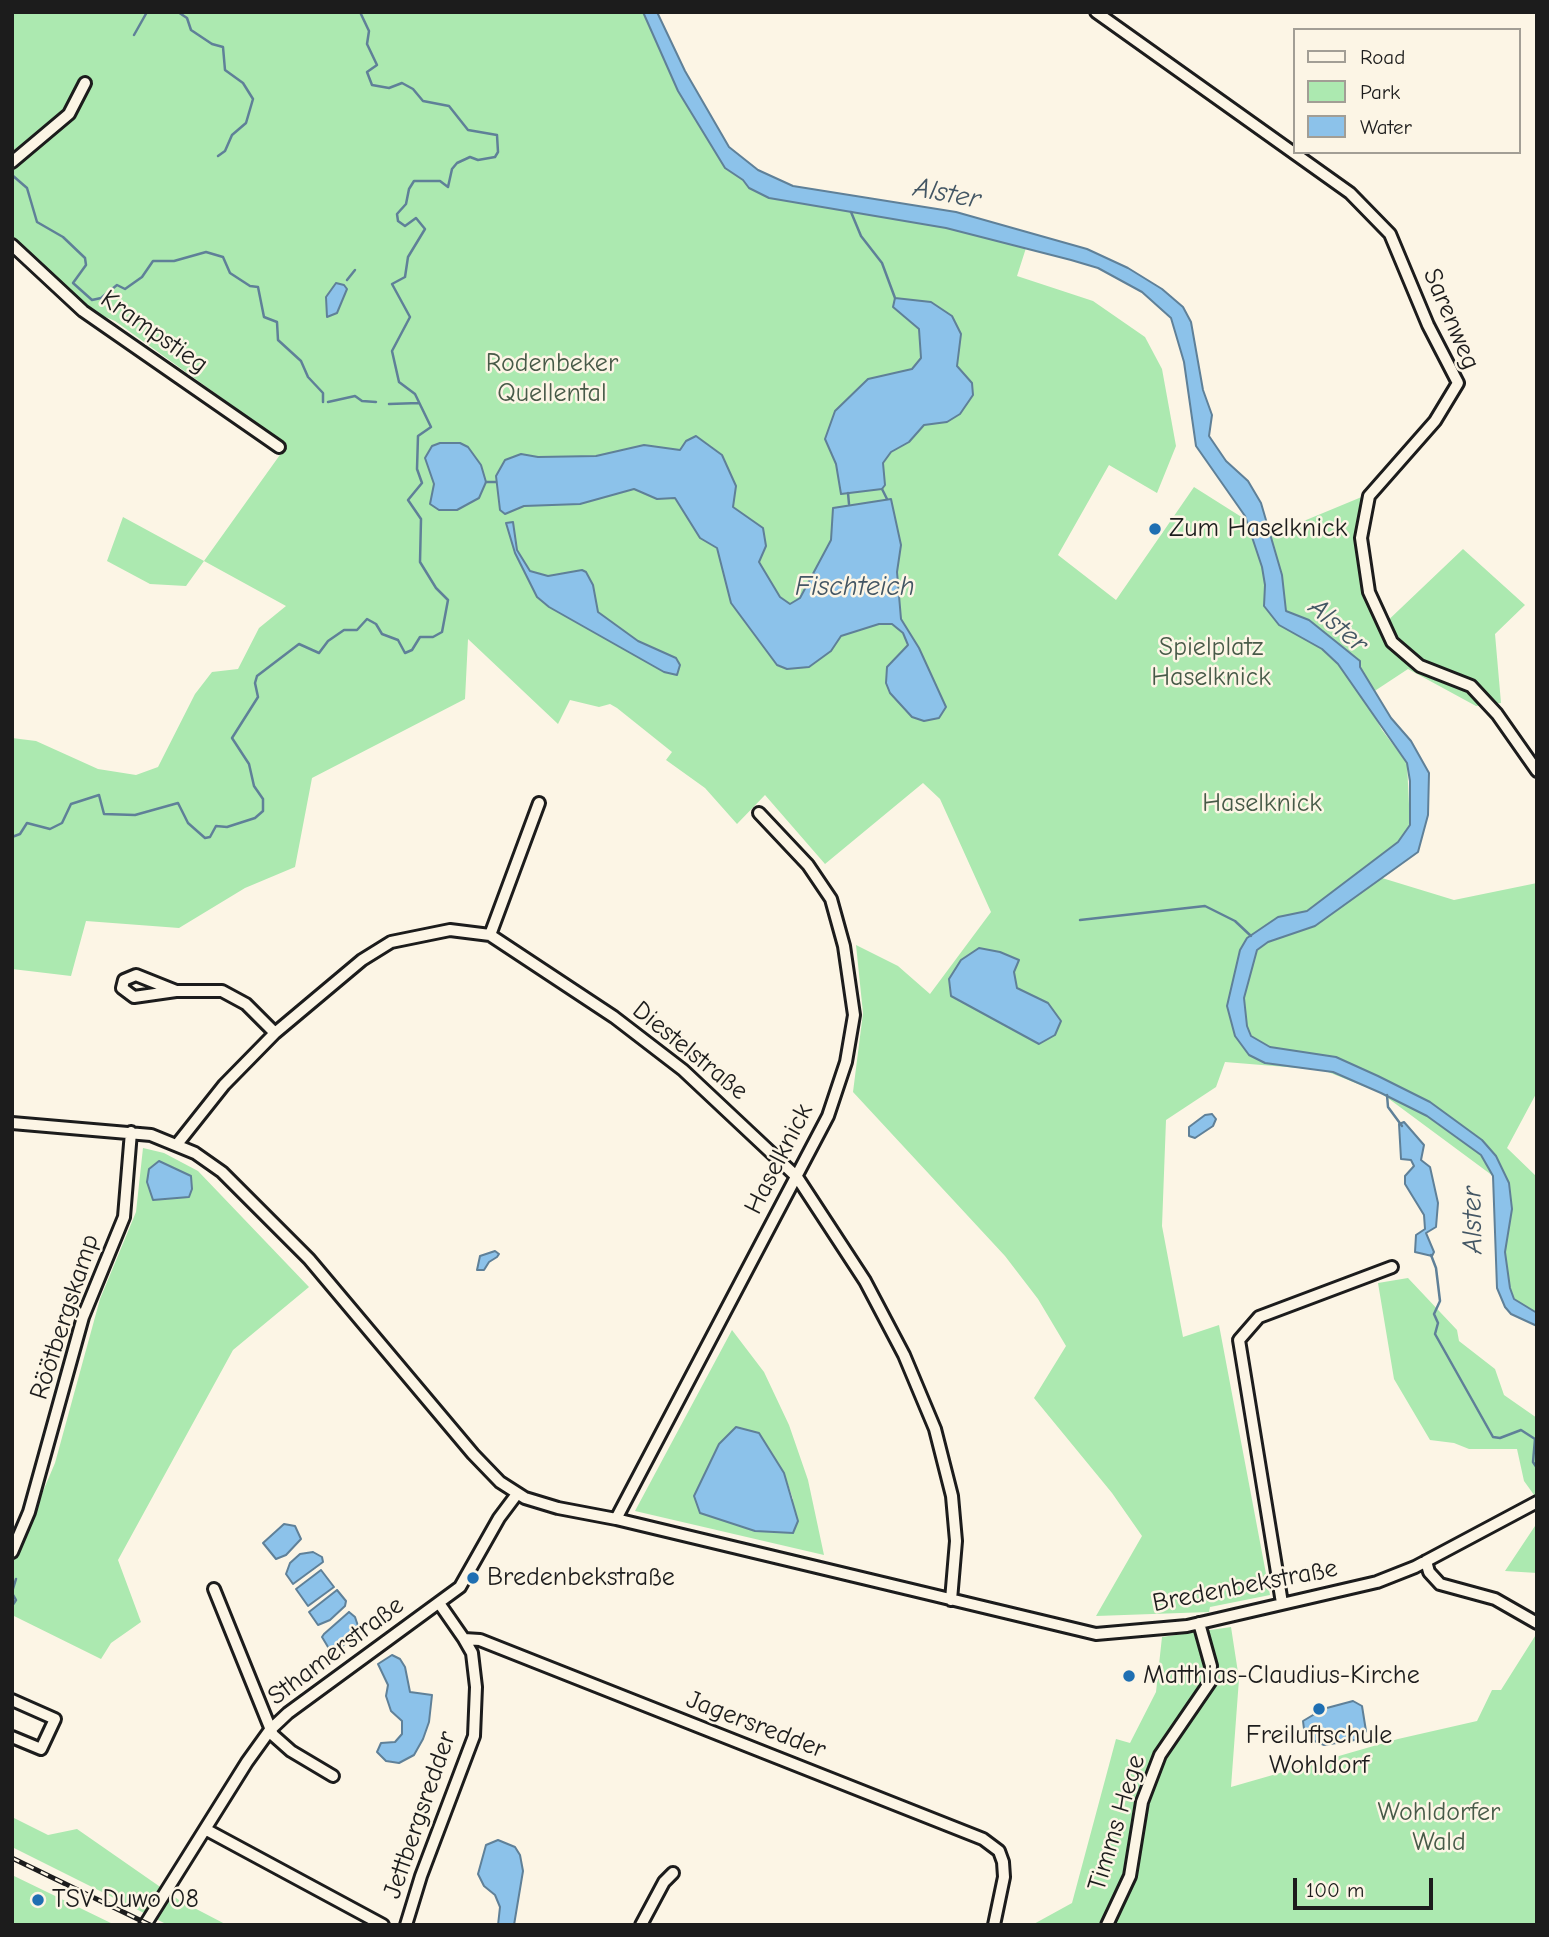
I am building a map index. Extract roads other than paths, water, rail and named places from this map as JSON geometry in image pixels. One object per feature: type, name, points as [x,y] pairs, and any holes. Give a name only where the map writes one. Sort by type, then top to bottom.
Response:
[{"type":"street","name":"Sarenweg","points":[[1096,12],[1294,152]]},
{"type":"street","points":[[12,162],[69,114],[85,83]]},
{"type":"street","name":"Sarenweg","points":[[1296,154],[1350,192],[1390,234],[1428,326],[1458,383],[1435,421],[1369,496],[1362,538],[1369,592],[1392,642],[1420,666],[1471,686],[1497,714],[1537,771]]},
{"type":"street","name":"Krampstieg","points":[[12,245],[83,311],[279,447]]},
{"type":"street","points":[[490,935],[539,803]]},
{"type":"street","name":"Haselknick","points":[[616,1519],[797,1177],[832,1105],[846,1062],[854,1014],[844,946],[831,900],[808,865],[760,813]]},
{"type":"street","name":"Diestelstraße","points":[[178,1143],[224,1085],[275,1032],[362,960],[391,942],[450,930],[490,935],[614,1017],[683,1069],[797,1177],[866,1281],[904,1355],[935,1429],[952,1496],[956,1541],[951,1600]]},
{"type":"street","points":[[176,991],[222,991],[246,1004],[275,1032]]},
{"type":"street","name":"Bredenbekstraße","points":[[12,1122],[131,1132],[178,1143],[222,1172],[309,1259],[473,1454],[500,1482],[517,1494],[558,1508],[616,1519],[1096,1634],[1199,1623],[1377,1582],[1426,1561],[1537,1502]]},
{"type":"street","name":"Röötbergskamp","points":[[12,1552],[29,1513],[83,1317],[124,1217],[131,1132]]},
{"type":"street","points":[[1282,1603],[1239,1340],[1259,1317],[1392,1266]]},
{"type":"street","name":"Sthamerstraße","points":[[145,1925],[270,1730],[288,1713],[463,1583],[499,1518],[517,1494]]},
{"type":"street","points":[[1426,1561],[1429,1572],[1440,1584],[1495,1600],[1537,1623]]},
{"type":"street","points":[[214,1589],[270,1730],[277,1741],[333,1776]]},
{"type":"street","points":[[439,1603],[464,1639]]},
{"type":"street","name":"Timms Hege","points":[[1107,1925],[1130,1876],[1142,1802],[1160,1755],[1210,1682],[1211,1666],[1199,1623]]},
{"type":"street","name":"Jettbergsredder","points":[[406,1925],[421,1876],[474,1736],[475,1687],[472,1653],[464,1639]]},
{"type":"street","name":"Jagersredder","points":[[464,1639],[480,1640],[983,1839],[999,1851],[1003,1863],[1004,1877],[994,1925]]},
{"type":"street","points":[[12,1700],[55,1719],[41,1749],[12,1737]]},
{"type":"street","points":[[205,1829],[383,1925]]},
{"type":"street","points":[[641,1925],[664,1882],[673,1873]]},
{"type":"water","points":[[643,12],[657,12],[685,71],[729,147],[758,170],[793,186],[956,212],[1087,249],[1128,268],[1162,289],[1183,307],[1191,322],[1203,390],[1212,415],[1209,436],[1226,461],[1248,481],[1261,503],[1282,575],[1286,611],[1309,620],[1360,661],[1360,667],[1391,718],[1411,741],[1429,773],[1428,815],[1418,852],[1315,926],[1268,942],[1257,950],[1244,998],[1247,1026],[1251,1036],[1270,1047],[1336,1057],[1378,1076],[1430,1102],[1482,1140],[1496,1156],[1509,1183],[1512,1209],[1505,1252],[1510,1288],[1514,1299],[1537,1313],[1537,1326],[1511,1314],[1497,1288],[1493,1176],[1481,1155],[1427,1116],[1381,1093],[1333,1072],[1265,1063],[1249,1055],[1235,1036],[1227,1006],[1240,950],[1247,938],[1278,917],[1307,911],[1398,842],[1410,825],[1410,781],[1407,763],[1338,664],[1322,649],[1279,625],[1264,606],[1262,567],[1245,516],[1196,446],[1184,362],[1171,318],[1142,292],[1098,268],[946,228],[769,198],[749,188],[743,180],[725,168],[678,91]]},
{"type":"water","points":[[336,283],[347,289],[337,313],[327,317],[326,297]]},
{"type":"water","name":"Fischteich","points":[[895,298],[931,302],[952,316],[961,334],[957,366],[972,383],[973,395],[960,414],[947,422],[924,425],[909,442],[891,452],[883,463],[885,485],[882,489],[841,494],[836,464],[825,439],[835,411],[868,379],[912,369],[921,358],[919,329],[893,307]]},
{"type":"water","name":"Fischteich","points":[[696,436],[722,455],[736,486],[733,507],[763,528],[766,546],[759,562],[780,597],[790,604],[800,598],[831,540],[833,508],[891,499],[901,545],[897,572],[901,619],[919,648],[946,707],[939,718],[924,721],[912,717],[890,693],[886,683],[887,667],[908,645],[903,633],[892,624],[879,624],[841,636],[831,651],[809,667],[787,669],[777,665],[731,603],[717,548],[700,538],[675,498],[657,499],[634,489],[580,504],[524,506],[505,514],[500,510],[496,476],[505,460],[521,454],[538,457],[596,456],[644,445],[680,450],[686,441]]},
{"type":"water","points":[[440,443],[460,443],[468,447],[481,465],[486,482],[479,498],[457,510],[439,510],[430,504],[434,484],[425,458],[432,446]]},
{"type":"water","points":[[513,522],[517,550],[530,571],[548,576],[582,570],[586,572],[593,585],[598,612],[638,641],[676,658],[680,665],[677,675],[664,672],[549,607],[537,597],[515,553],[506,523]]},
{"type":"water","points":[[979,948],[1000,952],[1019,960],[1014,972],[1017,988],[1048,1003],[1061,1021],[1055,1035],[1039,1044],[951,996],[949,979],[961,960]]},
{"type":"water","points":[[1212,1114],[1216,1119],[1213,1126],[1195,1138],[1189,1136],[1189,1127],[1205,1115]]},
{"type":"water","points":[[1404,1122],[1424,1145],[1421,1160],[1430,1167],[1438,1203],[1436,1227],[1426,1233],[1434,1252],[1432,1256],[1415,1252],[1416,1235],[1425,1229],[1424,1215],[1405,1184],[1405,1176],[1414,1166],[1411,1160],[1401,1159],[1399,1124]]},
{"type":"water","points":[[159,1161],[191,1176],[192,1189],[189,1197],[153,1200],[147,1182],[149,1169]]},
{"type":"water","points":[[495,1251],[499,1254],[497,1257],[489,1262],[484,1270],[477,1270],[480,1256]]},
{"type":"water","points":[[736,1427],[759,1433],[784,1473],[798,1521],[793,1533],[755,1531],[700,1513],[694,1496],[719,1444]]},
{"type":"water","points":[[284,1524],[295,1526],[301,1539],[286,1555],[276,1559],[263,1543]]},
{"type":"water","points":[[313,1552],[322,1557],[323,1562],[293,1584],[286,1574],[290,1563],[300,1554]]},
{"type":"water","points":[[321,1570],[334,1587],[308,1606],[296,1589]]},
{"type":"water","points":[[337,1590],[346,1601],[345,1606],[330,1620],[318,1625],[309,1612]]},
{"type":"water","points":[[349,1612],[355,1617],[359,1629],[351,1633],[343,1646],[331,1652],[322,1637]]},
{"type":"water","points":[[392,1655],[400,1659],[405,1667],[410,1692],[432,1695],[429,1722],[423,1739],[414,1755],[399,1763],[386,1761],[377,1752],[381,1743],[395,1742],[402,1734],[402,1721],[391,1711],[386,1696],[388,1685],[378,1664]]},
{"type":"water","points":[[1353,1701],[1362,1706],[1366,1731],[1361,1739],[1324,1745],[1305,1737],[1303,1721],[1323,1709]]},
{"type":"water","points":[[498,1840],[515,1847],[520,1855],[523,1871],[514,1925],[498,1925],[500,1907],[495,1895],[484,1886],[478,1874],[486,1845]]},
{"type":"waterway","points":[[134,35],[147,12]]},
{"type":"waterway","points":[[178,12],[187,18],[191,30],[212,44],[223,47],[225,70],[243,83],[253,99],[246,123],[232,135],[225,151],[218,156]]},
{"type":"waterway","points":[[12,837],[20,834],[27,823],[50,829],[62,823],[71,804],[99,795],[104,814],[135,815],[178,803],[188,823],[205,838],[210,837],[216,826],[227,827],[255,818],[263,811],[263,799],[254,786],[249,764],[232,738],[258,697],[255,683],[257,676],[299,644],[319,653],[328,641],[344,630],[357,630],[367,619],[376,624],[382,634],[398,640],[405,653],[412,650],[420,637],[433,637],[442,632],[448,600],[436,588],[420,562],[421,519],[408,500],[422,483],[417,469],[418,436],[431,427],[415,394],[399,382],[392,351],[410,317],[392,284],[405,277],[408,257],[425,229],[416,218],[405,226],[398,221],[397,214],[406,204],[414,181],[440,181],[448,187],[452,169],[457,163],[470,157],[478,160],[495,157],[498,152],[497,135],[468,130],[449,106],[423,101],[413,89],[402,83],[389,88],[372,85],[367,72],[377,65],[367,44],[369,31],[360,12]]},
{"type":"waterway","points":[[12,175],[27,188],[37,222],[63,237],[85,258],[86,265],[73,283],[92,300],[101,298],[117,285],[125,289],[142,277],[153,261],[174,261],[206,252],[223,257],[230,273],[250,286],[258,287],[264,317],[277,322],[278,340],[301,361],[308,377],[323,393],[323,402]]},
{"type":"waterway","points":[[851,212],[861,236],[882,263],[895,298]]},
{"type":"waterway","points":[[347,280],[355,270]]},
{"type":"waterway","points":[[328,402],[355,396],[362,401],[376,402]]},
{"type":"waterway","points":[[389,404],[419,403]]},
{"type":"waterway","points":[[486,482],[496,482]]},
{"type":"waterway","points":[[882,489],[887,499]]},
{"type":"waterway","points":[[848,493],[849,504]]},
{"type":"waterway","points":[[1080,920],[1205,906],[1235,921],[1251,936]]},
{"type":"waterway","points":[[1387,1095],[1388,1107],[1402,1126]]},
{"type":"waterway","points":[[1431,1255],[1436,1268],[1440,1301],[1434,1314],[1438,1323],[1435,1334],[1493,1437],[1500,1438],[1521,1430],[1535,1439],[1533,1462],[1537,1468]]},
{"type":"waterway","points":[[12,1592],[16,1579]]},
{"type":"waterway","points":[[12,1593],[16,1600],[12,1606]]},
{"type":"railway","points":[[12,1858],[150,1925]]},
{"type":"place","name":"Zum Haselknick","points":[[1155,529]]},
{"type":"place","name":"Bredenbekstraße","points":[[473,1578]]},
{"type":"place","name":"Matthias-Claudius-Kirche","points":[[1129,1676]]},
{"type":"place","name":"Freiluftschule Wohldorf","points":[[1319,1709]]},
{"type":"place","name":"TSV Duwo 08","points":[[38,1900]]},
{"type":"water label","name":"Alster","points":[[947,194]]},
{"type":"water label","name":"Alster","points":[[1338,626]]},
{"type":"water label","name":"Alster","points":[[1473,1220]]},
{"type":"park label","name":"Rodenbeker Quellental","points":[[552,379]]},
{"type":"park label","name":"Spielplatz Haselknick","points":[[1211,663]]},
{"type":"park label","name":"Wohldorfer Wald","points":[[1439,1828]]}]
